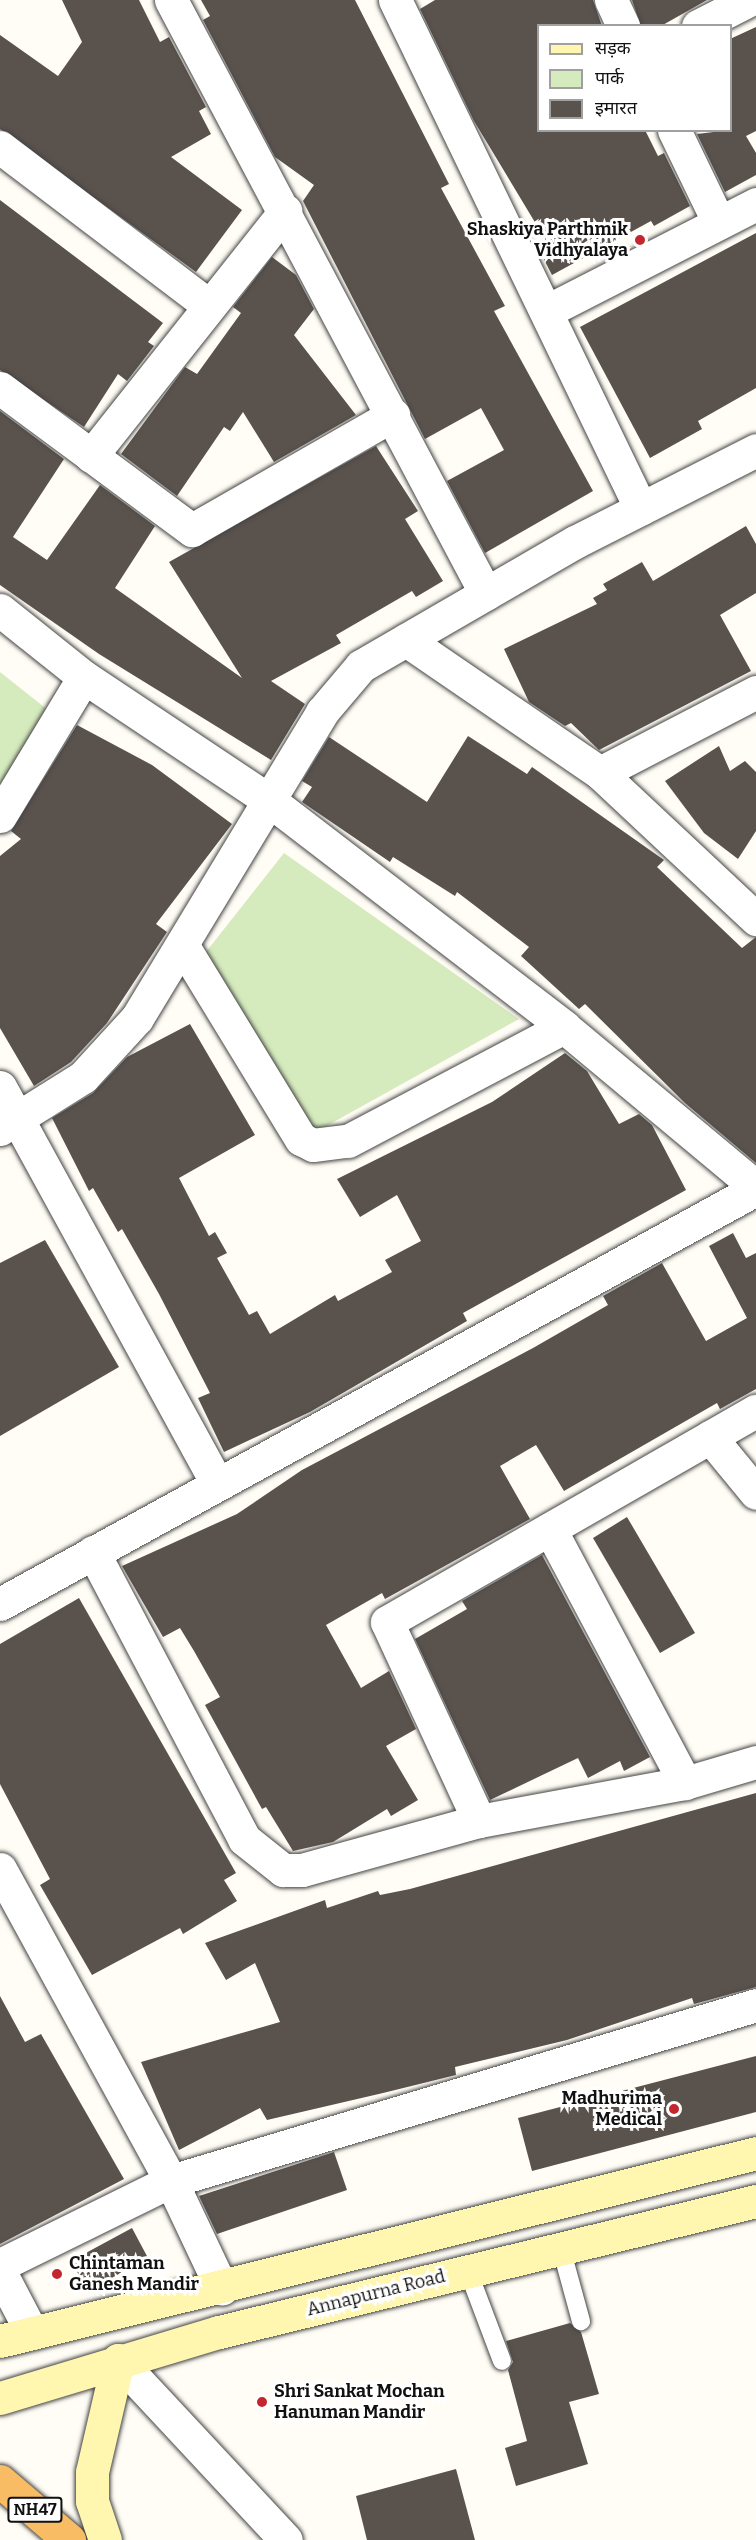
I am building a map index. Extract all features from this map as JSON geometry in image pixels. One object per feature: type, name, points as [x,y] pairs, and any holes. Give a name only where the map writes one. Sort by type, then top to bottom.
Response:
[{"type":"highway","name":"NH47","points":[[0,2481],[69,2540]]},
{"type":"main road","points":[[0,2341],[222,2289],[756,2153]]},
{"type":"main road","name":"Annapurna Road","points":[[0,2398],[118,2360],[756,2201]]},
{"type":"main road","points":[[105,2540],[92,2501],[92,2472],[118,2360]]},
{"type":"street","points":[[171,0],[285,211],[486,594]]},
{"type":"street","points":[[395,0],[549,310],[640,509]]},
{"type":"street","points":[[611,0],[622,24]]},
{"type":"street","points":[[702,24],[749,0]]},
{"type":"street","points":[[675,132],[719,223]]},
{"type":"street","points":[[0,147],[207,305]]},
{"type":"street","points":[[549,310],[756,204]]},
{"type":"street","points":[[91,456],[207,305],[285,211]]},
{"type":"street","points":[[0,388],[192,530],[393,415]]},
{"type":"street","points":[[8,1124],[83,1077],[137,1018],[183,946],[322,712],[361,666],[640,509],[756,450]]},
{"type":"street","points":[[0,610],[84,677],[270,801],[564,1027],[756,1188],[216,1482],[0,1604]]},
{"type":"street","points":[[406,640],[600,773],[754,912]]},
{"type":"street","points":[[0,816],[84,677]]},
{"type":"street","points":[[600,773],[755,695]]},
{"type":"street","points":[[183,946],[301,1139],[313,1145],[348,1141],[564,1027]]},
{"type":"street","points":[[0,1087],[8,1124],[216,1482]]},
{"type":"street","points":[[479,1821],[385,1628],[403,1611],[756,1411]]},
{"type":"street","points":[[710,1437],[756,1493]]},
{"type":"street","points":[[550,1529],[685,1783]]},
{"type":"street","points":[[93,1551],[244,1839],[266,1860],[283,1870],[302,1870],[479,1821],[685,1783],[756,1762]]},
{"type":"street","points":[[0,1869],[171,2181],[222,2289]]},
{"type":"street","points":[[0,2265],[171,2181],[756,2005]]},
{"type":"street","points":[[0,2272],[32,2333]]},
{"type":"street","points":[[118,2360],[286,2540]]},
{"type":"lane","points":[[561,2248],[582,2321]]},
{"type":"lane","points":[[468,2271],[502,2361]]},
{"type":"green space","points":[[0,672],[58,718],[0,813]]},
{"type":"green space","points":[[284,853],[519,1019],[312,1134],[202,957]]},
{"type":"building","points":[[62,0],[139,0],[160,42],[169,37],[206,107],[199,111],[211,134],[171,157],[242,210],[196,272],[0,129],[0,35],[58,76],[82,42]]},
{"type":"building","points":[[201,0],[355,0],[449,184],[441,188],[505,306],[494,311],[593,491],[485,553],[447,481],[504,450],[481,408],[425,439],[303,201],[314,185],[275,157],[203,20],[210,16]]},
{"type":"building","points":[[435,0],[593,0],[601,24],[537,24],[537,132],[646,132],[658,156],[664,153],[690,206],[654,226],[651,221],[552,275],[536,244],[545,239],[474,121],[420,9]]},
{"type":"building","points":[[632,0],[707,0],[665,24],[640,24]]},
{"type":"building","points":[[756,27],[756,131],[746,136],[756,153],[756,175],[725,192],[697,134],[732,132],[732,38]]},
{"type":"building","points":[[0,200],[163,323],[148,342],[154,346],[127,381],[118,374],[84,427],[0,370]]},
{"type":"building","points":[[756,233],[756,388],[698,421],[702,429],[650,458],[580,327]]},
{"type":"building","points":[[272,257],[296,275],[314,309],[294,335],[356,415],[274,462],[243,412],[230,431],[224,427],[177,496],[121,454],[185,367],[197,374],[241,313],[233,307]]},
{"type":"building","points":[[0,411],[64,459],[13,537],[47,560],[100,485],[155,526],[115,588],[242,678],[169,562],[376,446],[418,511],[405,519],[443,581],[416,597],[412,591],[336,635],[341,643],[271,681],[305,704],[271,760],[99,654],[0,585]]},
{"type":"building","points":[[746,526],[756,544],[756,593],[720,615],[751,671],[599,750],[571,723],[565,726],[529,702],[504,649],[597,604],[593,598],[607,590],[603,584],[642,562],[653,581]]},
{"type":"building","points":[[77,725],[152,765],[232,824],[156,924],[167,932],[107,1023],[71,1062],[34,1086],[0,1028],[0,856],[21,839],[11,831]]},
{"type":"building","points":[[468,736],[527,774],[532,767],[664,860],[657,867],[742,948],[756,937],[756,1163],[685,1103],[585,1004],[579,1009],[521,956],[529,947],[457,892],[455,896],[393,857],[390,862],[302,802],[312,787],[302,781],[329,737],[427,802]]},
{"type":"building","points":[[719,746],[730,771],[745,761],[756,772],[756,831],[738,859],[704,833],[665,781]]},
{"type":"building","points":[[190,1024],[255,1135],[179,1178],[209,1236],[215,1232],[227,1253],[217,1258],[249,1315],[257,1311],[270,1334],[335,1295],[338,1301],[392,1272],[385,1260],[421,1241],[397,1195],[360,1217],[337,1179],[492,1102],[565,1053],[587,1071],[619,1124],[639,1114],[652,1125],[686,1190],[463,1313],[467,1321],[310,1412],[224,1452],[198,1398],[210,1393],[159,1294],[122,1229],[118,1232],[93,1188],[89,1191],[52,1118],[93,1093],[127,1057]]},
{"type":"building","points":[[733,1233],[746,1258],[756,1253],[756,1389],[720,1409],[717,1403],[564,1491],[536,1445],[500,1466],[530,1519],[385,1599],[382,1593],[326,1625],[361,1688],[389,1671],[416,1729],[386,1746],[418,1800],[391,1816],[387,1809],[333,1842],[293,1851],[266,1807],[262,1809],[205,1705],[220,1697],[194,1651],[180,1628],[163,1637],[122,1566],[237,1514],[302,1470],[533,1348],[608,1305],[603,1296],[662,1263],[706,1341],[747,1318],[709,1246]]},
{"type":"building","points":[[45,1240],[119,1367],[0,1436],[0,1263]]},
{"type":"building","points":[[627,1517],[695,1633],[660,1653],[593,1538]]},
{"type":"building","points":[[542,1555],[650,1757],[624,1771],[620,1761],[588,1778],[578,1758],[490,1800],[415,1639],[467,1609],[462,1601]]},
{"type":"building","points":[[79,1598],[236,1873],[224,1880],[237,1901],[183,1934],[180,1928],[92,1975],[40,1885],[50,1879],[0,1784],[0,1644]]},
{"type":"building","points":[[756,1793],[756,1987],[694,2004],[692,1998],[567,2040],[455,2067],[456,2075],[383,2093],[267,2120],[260,2108],[179,2150],[141,2062],[280,2022],[255,1963],[226,1980],[205,1943],[325,1900],[327,1908],[378,1891],[380,1895],[410,1889]]},
{"type":"building","points":[[0,1996],[25,2042],[41,2034],[124,2179],[0,2244]]},
{"type":"building","points":[[756,2056],[756,2112],[532,2171],[518,2118]]},
{"type":"building","points":[[334,2152],[347,2190],[217,2234],[199,2196]]},
{"type":"building","points":[[132,2228],[148,2258],[88,2291],[71,2261]]},
{"type":"building","points":[[570,2323],[581,2332],[599,2394],[569,2402],[588,2464],[516,2486],[505,2448],[527,2441],[508,2370],[513,2362],[506,2341]]},
{"type":"building","points":[[456,2469],[475,2540],[367,2540],[356,2496]]},
{"type":"place","name":"Shaskiya Parthmik Vidhyalaya","points":[[640,240]]},
{"type":"place","name":"Madhurima Medical","points":[[674,2109]]},
{"type":"place","name":"Chintaman Ganesh Mandir","points":[[57,2274]]},
{"type":"place","name":"Shri Sankat Mochan Hanuman Mandir","points":[[262,2402]]}]
